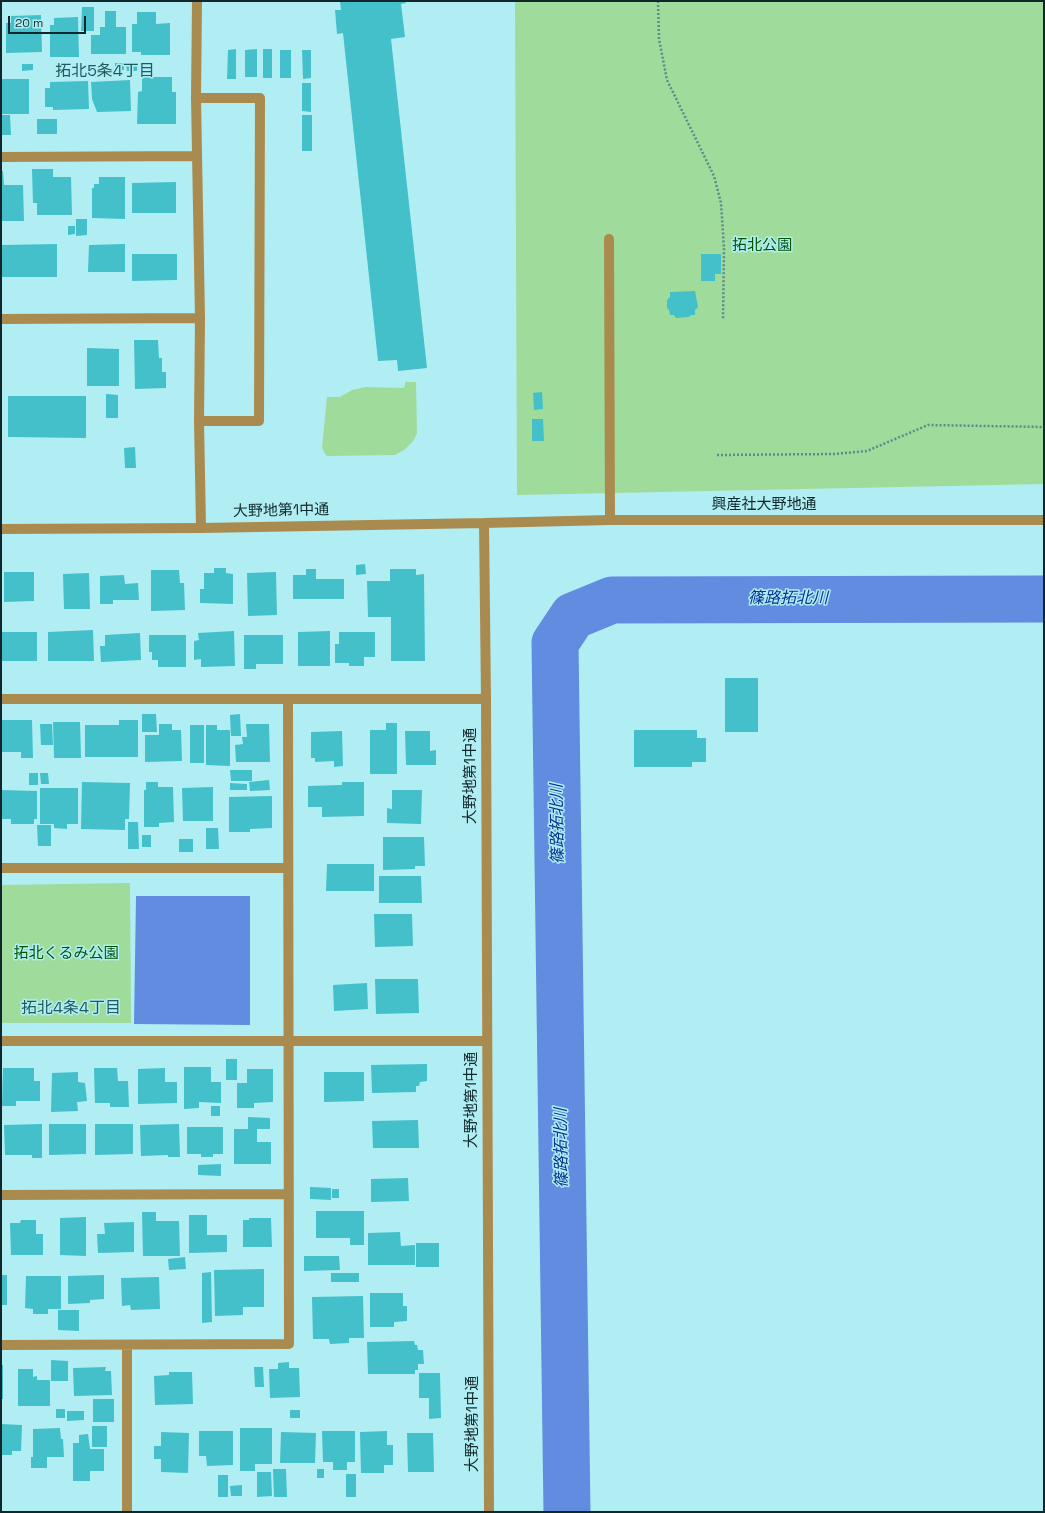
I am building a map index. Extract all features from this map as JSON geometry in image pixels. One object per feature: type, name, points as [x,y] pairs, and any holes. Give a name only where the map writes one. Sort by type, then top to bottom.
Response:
[{"type":"street","points":[[197,1],[196,98],[200,318],[199,421],[201,528]]},
{"type":"street","points":[[196,98],[260,98],[259,421],[199,421]]},
{"type":"street","points":[[1,157],[197,156]]},
{"type":"street","points":[[609,239],[610,520]]},
{"type":"street","points":[[1,319],[200,318]]},
{"type":"street","name":"興産社大野地通","points":[[484,523],[610,520],[1044,520]]},
{"type":"street","name":"大野地第1中通","points":[[1,529],[201,528],[484,523],[489,1512]]},
{"type":"street","points":[[1,700],[486,698]]},
{"type":"street","points":[[1,1345],[288,1344],[288,699]]},
{"type":"street","points":[[1,868],[288,868]]},
{"type":"street","points":[[1,1041],[486,1041]]},
{"type":"street","points":[[1,1195],[288,1194]]},
{"type":"street","points":[[127,1345],[127,1512]]},
{"type":"path","points":[[658,1],[659,39],[667,80],[714,176],[721,203],[724,248],[723,320]]},
{"type":"path","points":[[717,456],[834,454],[867,450],[928,425],[1044,427]]},
{"type":"green space","name":"拓北公園","points":[[515,1],[1044,1],[1044,484],[517,495]]},
{"type":"green space","points":[[405,382],[416,382],[417,433],[414,440],[404,450],[395,455],[327,456],[322,447],[327,397],[340,397],[352,390],[366,387],[403,388],[405,386]]},
{"type":"green space","name":"拓北くるみ公園","points":[[130,883],[131,1023],[1,1023],[1,885]]},
{"type":"water","points":[[136,896],[250,896],[250,1025],[134,1024]]},
{"type":"building","points":[[340,1],[405,1],[406,3],[401,4],[405,37],[391,39],[427,368],[398,371],[397,360],[378,361],[343,33],[337,34],[335,10],[341,10]]},
{"type":"building","points":[[82,7],[94,7],[94,31],[81,31]]},
{"type":"building","points":[[105,11],[116,11],[116,27],[126,27],[126,54],[91,54],[91,35],[100,35],[100,27],[105,27]]},
{"type":"building","points":[[137,12],[156,12],[156,24],[170,23],[170,55],[141,55],[141,52],[132,52],[132,24],[137,24]]},
{"type":"building","points":[[41,15],[42,52],[6,53],[6,23],[11,23],[11,16]]},
{"type":"building","points":[[78,17],[79,57],[50,57],[50,25],[54,25],[54,18]]},
{"type":"building","points":[[236,49],[236,79],[227,79],[228,50]]},
{"type":"building","points":[[257,49],[257,77],[245,77],[245,50]]},
{"type":"building","points":[[263,49],[272,49],[272,78],[263,78]]},
{"type":"building","points":[[280,50],[291,50],[291,78],[280,78]]},
{"type":"building","points":[[302,50],[311,50],[311,78],[303,79]]},
{"type":"building","points":[[115,63],[124,63],[124,70],[115,70]]},
{"type":"building","points":[[22,64],[33,64],[33,70],[22,71]]},
{"type":"building","points":[[126,66],[137,66],[137,71],[127,71]]},
{"type":"building","points":[[142,77],[172,77],[172,92],[176,92],[176,124],[137,124],[138,92],[142,91]]},
{"type":"building","points":[[1,79],[29,79],[29,114],[1,114]]},
{"type":"building","points":[[130,80],[131,111],[97,112],[92,99],[91,82]]},
{"type":"building","points":[[88,81],[89,109],[53,110],[53,107],[45,107],[45,88],[50,88],[50,82]]},
{"type":"building","points":[[302,83],[311,83],[311,112],[302,111]]},
{"type":"building","points":[[1,115],[10,115],[11,135],[1,135]]},
{"type":"building","points":[[302,115],[312,115],[312,151],[302,151]]},
{"type":"building","points":[[37,119],[57,119],[57,134],[37,134]]},
{"type":"building","points":[[32,169],[53,169],[53,177],[71,177],[72,215],[37,215],[37,203],[33,203]]},
{"type":"building","points":[[1,171],[3,171],[4,185],[23,185],[24,221],[1,221]]},
{"type":"building","points":[[99,177],[125,177],[125,219],[92,218],[92,188],[94,188],[94,184],[99,184]]},
{"type":"building","points":[[176,182],[176,213],[132,213],[132,183]]},
{"type":"building","points":[[76,219],[87,219],[87,235],[76,236]]},
{"type":"building","points":[[68,226],[75,226],[75,234],[68,235]]},
{"type":"building","points":[[57,244],[57,277],[1,277],[1,245]]},
{"type":"building","points":[[125,244],[125,272],[88,272],[89,245]]},
{"type":"building","points":[[132,254],[177,254],[177,280],[132,281]]},
{"type":"building","points":[[701,254],[721,254],[721,274],[715,274],[715,281],[701,281]]},
{"type":"building","points":[[695,291],[698,307],[695,310],[695,315],[676,318],[674,315],[670,315],[667,308],[667,300],[670,297],[670,292]]},
{"type":"building","points":[[134,340],[158,340],[159,358],[162,358],[162,372],[166,372],[166,388],[135,389]]},
{"type":"building","points":[[87,348],[119,349],[119,386],[87,386]]},
{"type":"building","points":[[542,392],[543,409],[534,410],[533,393]]},
{"type":"building","points":[[106,394],[118,395],[118,418],[106,418]]},
{"type":"building","points":[[8,396],[86,396],[86,438],[8,437]]},
{"type":"building","points":[[532,419],[543,419],[544,441],[532,441]]},
{"type":"building","points":[[135,447],[136,468],[125,468],[124,448]]},
{"type":"building","points":[[365,564],[366,574],[356,575],[356,565]]},
{"type":"building","points":[[214,568],[226,568],[226,573],[233,574],[233,604],[200,603],[200,589],[204,589],[204,573],[214,573]]},
{"type":"building","points":[[306,569],[316,569],[316,579],[344,579],[344,599],[293,599],[293,575],[306,575]]},
{"type":"building","points":[[390,569],[416,569],[416,575],[424,574],[425,661],[391,661],[391,617],[368,617],[367,581],[390,581]]},
{"type":"building","points":[[151,570],[179,570],[180,583],[184,583],[185,610],[151,611]]},
{"type":"building","points":[[4,572],[34,572],[34,601],[4,602]]},
{"type":"building","points":[[276,572],[277,615],[248,616],[247,573]]},
{"type":"building","points":[[89,573],[90,609],[64,609],[63,574]]},
{"type":"building","points":[[124,575],[125,584],[138,583],[139,600],[113,600],[113,604],[100,604],[100,576]]},
{"type":"building","points":[[93,630],[94,661],[48,661],[48,632]]},
{"type":"building","points":[[234,631],[235,666],[201,667],[201,659],[194,660],[194,641],[199,640],[198,633]]},
{"type":"building","points":[[330,631],[330,666],[298,666],[298,632]]},
{"type":"building","points":[[1,632],[37,632],[37,661],[1,661]]},
{"type":"building","points":[[339,632],[375,632],[375,657],[364,657],[364,666],[349,666],[349,663],[335,663],[335,644],[339,644]]},
{"type":"building","points":[[140,633],[141,660],[101,662],[100,646],[105,646],[105,635]]},
{"type":"building","points":[[149,635],[186,635],[186,667],[158,667],[158,660],[152,660],[152,652],[149,652]]},
{"type":"building","points":[[244,635],[283,635],[283,664],[256,664],[256,669],[244,669]]},
{"type":"building","points":[[725,678],[758,678],[758,732],[725,732]]},
{"type":"building","points":[[142,714],[156,714],[157,732],[142,732]]},
{"type":"building","points":[[240,714],[241,736],[231,736],[230,715]]},
{"type":"building","points":[[1,720],[32,720],[33,758],[21,758],[21,752],[1,752]]},
{"type":"building","points":[[119,720],[138,720],[138,757],[85,757],[85,725],[119,725]]},
{"type":"building","points":[[53,722],[80,722],[81,758],[54,758]]},
{"type":"building","points":[[386,723],[397,723],[397,774],[370,774],[370,730],[386,730]]},
{"type":"building","points":[[40,724],[52,724],[53,745],[41,745]]},
{"type":"building","points":[[159,724],[172,724],[172,730],[181,730],[182,761],[145,762],[145,735],[159,735]]},
{"type":"building","points":[[246,724],[269,724],[270,762],[236,762],[235,745],[243,744],[242,737],[247,737]]},
{"type":"building","points":[[190,725],[204,725],[204,763],[190,763]]},
{"type":"building","points":[[206,725],[217,725],[217,730],[230,730],[230,766],[206,765]]},
{"type":"building","points":[[634,730],[697,730],[697,738],[706,738],[706,762],[692,762],[692,767],[634,767]]},
{"type":"building","points":[[342,731],[343,766],[334,767],[334,761],[315,762],[315,758],[311,758],[311,732]]},
{"type":"building","points":[[405,731],[430,731],[430,751],[436,750],[436,765],[406,765]]},
{"type":"building","points":[[230,770],[252,770],[252,781],[231,781]]},
{"type":"building","points":[[29,773],[38,773],[38,785],[29,785]]},
{"type":"building","points":[[40,773],[48,773],[49,784],[41,784]]},
{"type":"building","points":[[269,780],[270,790],[250,791],[249,782]]},
{"type":"building","points":[[82,782],[130,783],[129,819],[125,819],[125,830],[81,829]]},
{"type":"building","points":[[146,782],[158,782],[158,787],[173,787],[174,822],[159,823],[159,827],[144,827],[144,790],[146,790]]},
{"type":"building","points":[[342,782],[364,782],[364,816],[322,817],[322,807],[308,807],[308,786],[342,785]]},
{"type":"building","points":[[230,783],[247,784],[247,790],[230,790]]},
{"type":"building","points":[[213,787],[213,821],[183,821],[182,788]]},
{"type":"building","points":[[40,788],[78,788],[78,824],[67,824],[67,829],[54,828],[54,824],[40,824]]},
{"type":"building","points":[[1,790],[37,791],[37,819],[34,819],[34,824],[11,824],[11,819],[1,819]]},
{"type":"building","points":[[392,790],[422,790],[421,824],[387,823],[387,808],[392,809]]},
{"type":"building","points":[[272,796],[272,828],[250,829],[250,832],[229,832],[229,797]]},
{"type":"building","points":[[128,822],[138,822],[139,849],[128,849]]},
{"type":"building","points":[[37,825],[51,825],[51,846],[38,846]]},
{"type":"building","points":[[206,828],[218,828],[219,849],[206,849]]},
{"type":"building","points":[[142,835],[151,835],[151,847],[142,847]]},
{"type":"building","points":[[383,837],[424,837],[425,866],[415,866],[415,869],[383,870]]},
{"type":"building","points":[[179,839],[193,839],[193,852],[179,852]]},
{"type":"building","points":[[327,864],[374,864],[374,891],[326,891]]},
{"type":"building","points":[[379,876],[421,876],[422,903],[379,903]]},
{"type":"building","points":[[374,914],[412,914],[413,946],[375,947]]},
{"type":"building","points":[[375,979],[418,979],[419,1013],[376,1014]]},
{"type":"building","points":[[367,983],[368,1009],[334,1011],[333,985]]},
{"type":"building","points":[[226,1059],[237,1059],[237,1080],[226,1080]]},
{"type":"building","points":[[427,1064],[427,1081],[420,1082],[419,1086],[416,1086],[416,1092],[372,1093],[371,1065]]},
{"type":"building","points":[[184,1067],[211,1067],[211,1082],[221,1082],[221,1103],[199,1102],[199,1108],[184,1109]]},
{"type":"building","points":[[3,1068],[34,1068],[34,1081],[40,1081],[40,1101],[16,1101],[16,1106],[2,1106]]},
{"type":"building","points":[[94,1068],[117,1068],[118,1081],[128,1081],[129,1107],[110,1107],[110,1103],[95,1103]]},
{"type":"building","points":[[165,1068],[165,1082],[177,1082],[177,1103],[138,1104],[138,1069]]},
{"type":"building","points":[[247,1069],[273,1069],[273,1102],[254,1103],[254,1108],[237,1108],[237,1083],[247,1083]]},
{"type":"building","points":[[78,1072],[78,1082],[85,1083],[87,1101],[77,1102],[78,1111],[51,1112],[52,1073]]},
{"type":"building","points":[[324,1072],[364,1072],[364,1101],[324,1102]]},
{"type":"building","points":[[211,1106],[220,1106],[220,1116],[211,1116]]},
{"type":"building","points":[[248,1117],[270,1118],[270,1129],[257,1129],[257,1142],[271,1142],[271,1164],[234,1164],[234,1129],[248,1129]]},
{"type":"building","points":[[418,1120],[419,1148],[373,1148],[372,1121]]},
{"type":"building","points":[[42,1124],[42,1158],[32,1158],[32,1155],[5,1155],[4,1125]]},
{"type":"building","points":[[49,1124],[86,1124],[86,1154],[49,1155]]},
{"type":"building","points":[[95,1124],[133,1124],[133,1154],[95,1155]]},
{"type":"building","points":[[179,1124],[180,1157],[168,1157],[168,1155],[141,1156],[140,1125]]},
{"type":"building","points":[[187,1127],[223,1127],[223,1154],[213,1154],[213,1157],[201,1157],[201,1154],[187,1154]]},
{"type":"building","points":[[221,1164],[221,1176],[198,1175],[198,1165]]},
{"type":"building","points":[[408,1178],[409,1201],[371,1202],[371,1179]]},
{"type":"building","points":[[310,1187],[331,1188],[331,1200],[310,1199]]},
{"type":"building","points":[[332,1189],[339,1189],[339,1198],[332,1198]]},
{"type":"building","points":[[316,1211],[364,1211],[364,1245],[350,1245],[350,1238],[316,1238]]},
{"type":"building","points":[[142,1212],[156,1212],[156,1221],[179,1221],[180,1256],[143,1256]]},
{"type":"building","points":[[189,1215],[207,1215],[207,1235],[227,1235],[227,1252],[189,1253]]},
{"type":"building","points":[[86,1217],[86,1256],[60,1255],[60,1218]]},
{"type":"building","points":[[249,1218],[271,1218],[272,1247],[243,1247],[243,1220],[249,1220]]},
{"type":"building","points":[[21,1220],[36,1220],[36,1234],[43,1234],[43,1255],[11,1255],[10,1223],[20,1223]]},
{"type":"building","points":[[134,1222],[134,1252],[98,1253],[97,1234],[105,1234],[104,1223]]},
{"type":"building","points":[[400,1232],[401,1246],[415,1245],[415,1265],[368,1265],[368,1233]]},
{"type":"building","points":[[416,1243],[439,1243],[439,1267],[416,1267]]},
{"type":"building","points":[[304,1256],[339,1256],[340,1270],[304,1271]]},
{"type":"building","points":[[185,1257],[186,1269],[169,1270],[168,1259]]},
{"type":"building","points":[[264,1269],[264,1307],[243,1307],[243,1315],[215,1316],[214,1270]]},
{"type":"building","points":[[211,1272],[212,1322],[202,1323],[202,1273]]},
{"type":"building","points":[[331,1273],[359,1273],[359,1282],[331,1282]]},
{"type":"building","points":[[1,1275],[7,1275],[7,1305],[1,1305]]},
{"type":"building","points":[[104,1275],[104,1299],[90,1300],[90,1303],[68,1304],[68,1276]]},
{"type":"building","points":[[26,1276],[61,1276],[61,1309],[48,1309],[48,1314],[33,1314],[33,1309],[25,1308]]},
{"type":"building","points":[[159,1277],[160,1309],[131,1310],[130,1305],[122,1306],[121,1278]]},
{"type":"building","points":[[370,1293],[403,1293],[403,1306],[407,1306],[407,1321],[394,1322],[394,1327],[370,1327]]},
{"type":"building","points":[[363,1296],[364,1338],[349,1338],[349,1343],[330,1344],[329,1339],[313,1339],[312,1297]]},
{"type":"building","points":[[58,1310],[79,1310],[79,1331],[58,1330]]},
{"type":"building","points":[[414,1341],[418,1350],[423,1350],[424,1364],[418,1364],[418,1370],[415,1370],[415,1374],[368,1374],[367,1342]]},
{"type":"building","points":[[51,1360],[68,1361],[68,1381],[51,1381]]},
{"type":"building","points":[[289,1362],[289,1368],[299,1368],[300,1397],[270,1398],[269,1369],[278,1369],[278,1363]]},
{"type":"building","points":[[1,1365],[3,1365],[3,1399],[1,1399]]},
{"type":"building","points":[[106,1367],[105,1371],[111,1371],[112,1395],[74,1396],[73,1368]]},
{"type":"building","points":[[254,1367],[263,1367],[264,1387],[255,1387]]},
{"type":"building","points":[[18,1369],[33,1369],[33,1377],[37,1376],[37,1380],[50,1380],[50,1406],[18,1406]]},
{"type":"building","points":[[169,1372],[192,1372],[193,1404],[155,1405],[154,1376],[169,1375]]},
{"type":"building","points":[[419,1373],[440,1373],[441,1418],[429,1419],[429,1398],[419,1398]]},
{"type":"building","points":[[93,1399],[114,1399],[114,1422],[93,1422]]},
{"type":"building","points":[[56,1409],[65,1409],[65,1418],[56,1418]]},
{"type":"building","points":[[290,1410],[300,1410],[300,1418],[290,1418]]},
{"type":"building","points":[[67,1411],[84,1411],[84,1420],[67,1421]]},
{"type":"building","points":[[1,1424],[22,1425],[21,1451],[12,1451],[12,1455],[1,1455]]},
{"type":"building","points":[[92,1426],[107,1426],[107,1447],[92,1447]]},
{"type":"building","points":[[60,1428],[61,1439],[63,1439],[64,1457],[47,1457],[47,1468],[31,1468],[31,1457],[33,1457],[33,1429]]},
{"type":"building","points":[[240,1428],[272,1428],[272,1464],[255,1464],[255,1471],[240,1471]]},
{"type":"building","points":[[199,1431],[233,1431],[233,1465],[207,1466],[206,1456],[199,1456]]},
{"type":"building","points":[[322,1431],[355,1431],[355,1462],[347,1462],[347,1470],[333,1470],[333,1462],[323,1462]]},
{"type":"building","points":[[387,1431],[387,1445],[393,1445],[393,1465],[384,1465],[384,1473],[361,1473],[360,1432]]},
{"type":"building","points":[[161,1432],[189,1433],[188,1473],[161,1472],[161,1459],[154,1459],[154,1446],[161,1446]]},
{"type":"building","points":[[281,1432],[316,1433],[315,1463],[280,1463]]},
{"type":"building","points":[[407,1433],[433,1433],[434,1472],[408,1472]]},
{"type":"building","points":[[88,1434],[90,1449],[104,1449],[104,1471],[90,1471],[90,1481],[73,1481],[73,1443],[79,1443],[79,1435]]},
{"type":"building","points":[[273,1469],[286,1469],[287,1497],[274,1497]]},
{"type":"building","points":[[317,1469],[324,1469],[324,1478],[317,1478]]},
{"type":"building","points":[[257,1472],[271,1472],[272,1496],[257,1497]]},
{"type":"building","points":[[346,1474],[356,1474],[356,1497],[346,1497]]},
{"type":"building","points":[[218,1475],[228,1475],[228,1497],[218,1497]]},
{"type":"building","points":[[242,1485],[242,1496],[231,1496],[230,1486]]},
{"type":"waterway","name":"篠路拓北川","points":[[567,1512],[555,643],[573,616],[612,600],[1044,599]]},
{"type":"district","name":"拓北5条4丁目","points":[[105,72]]},
{"type":"district","name":"拓北4条4丁目","points":[[71,1009]]}]
